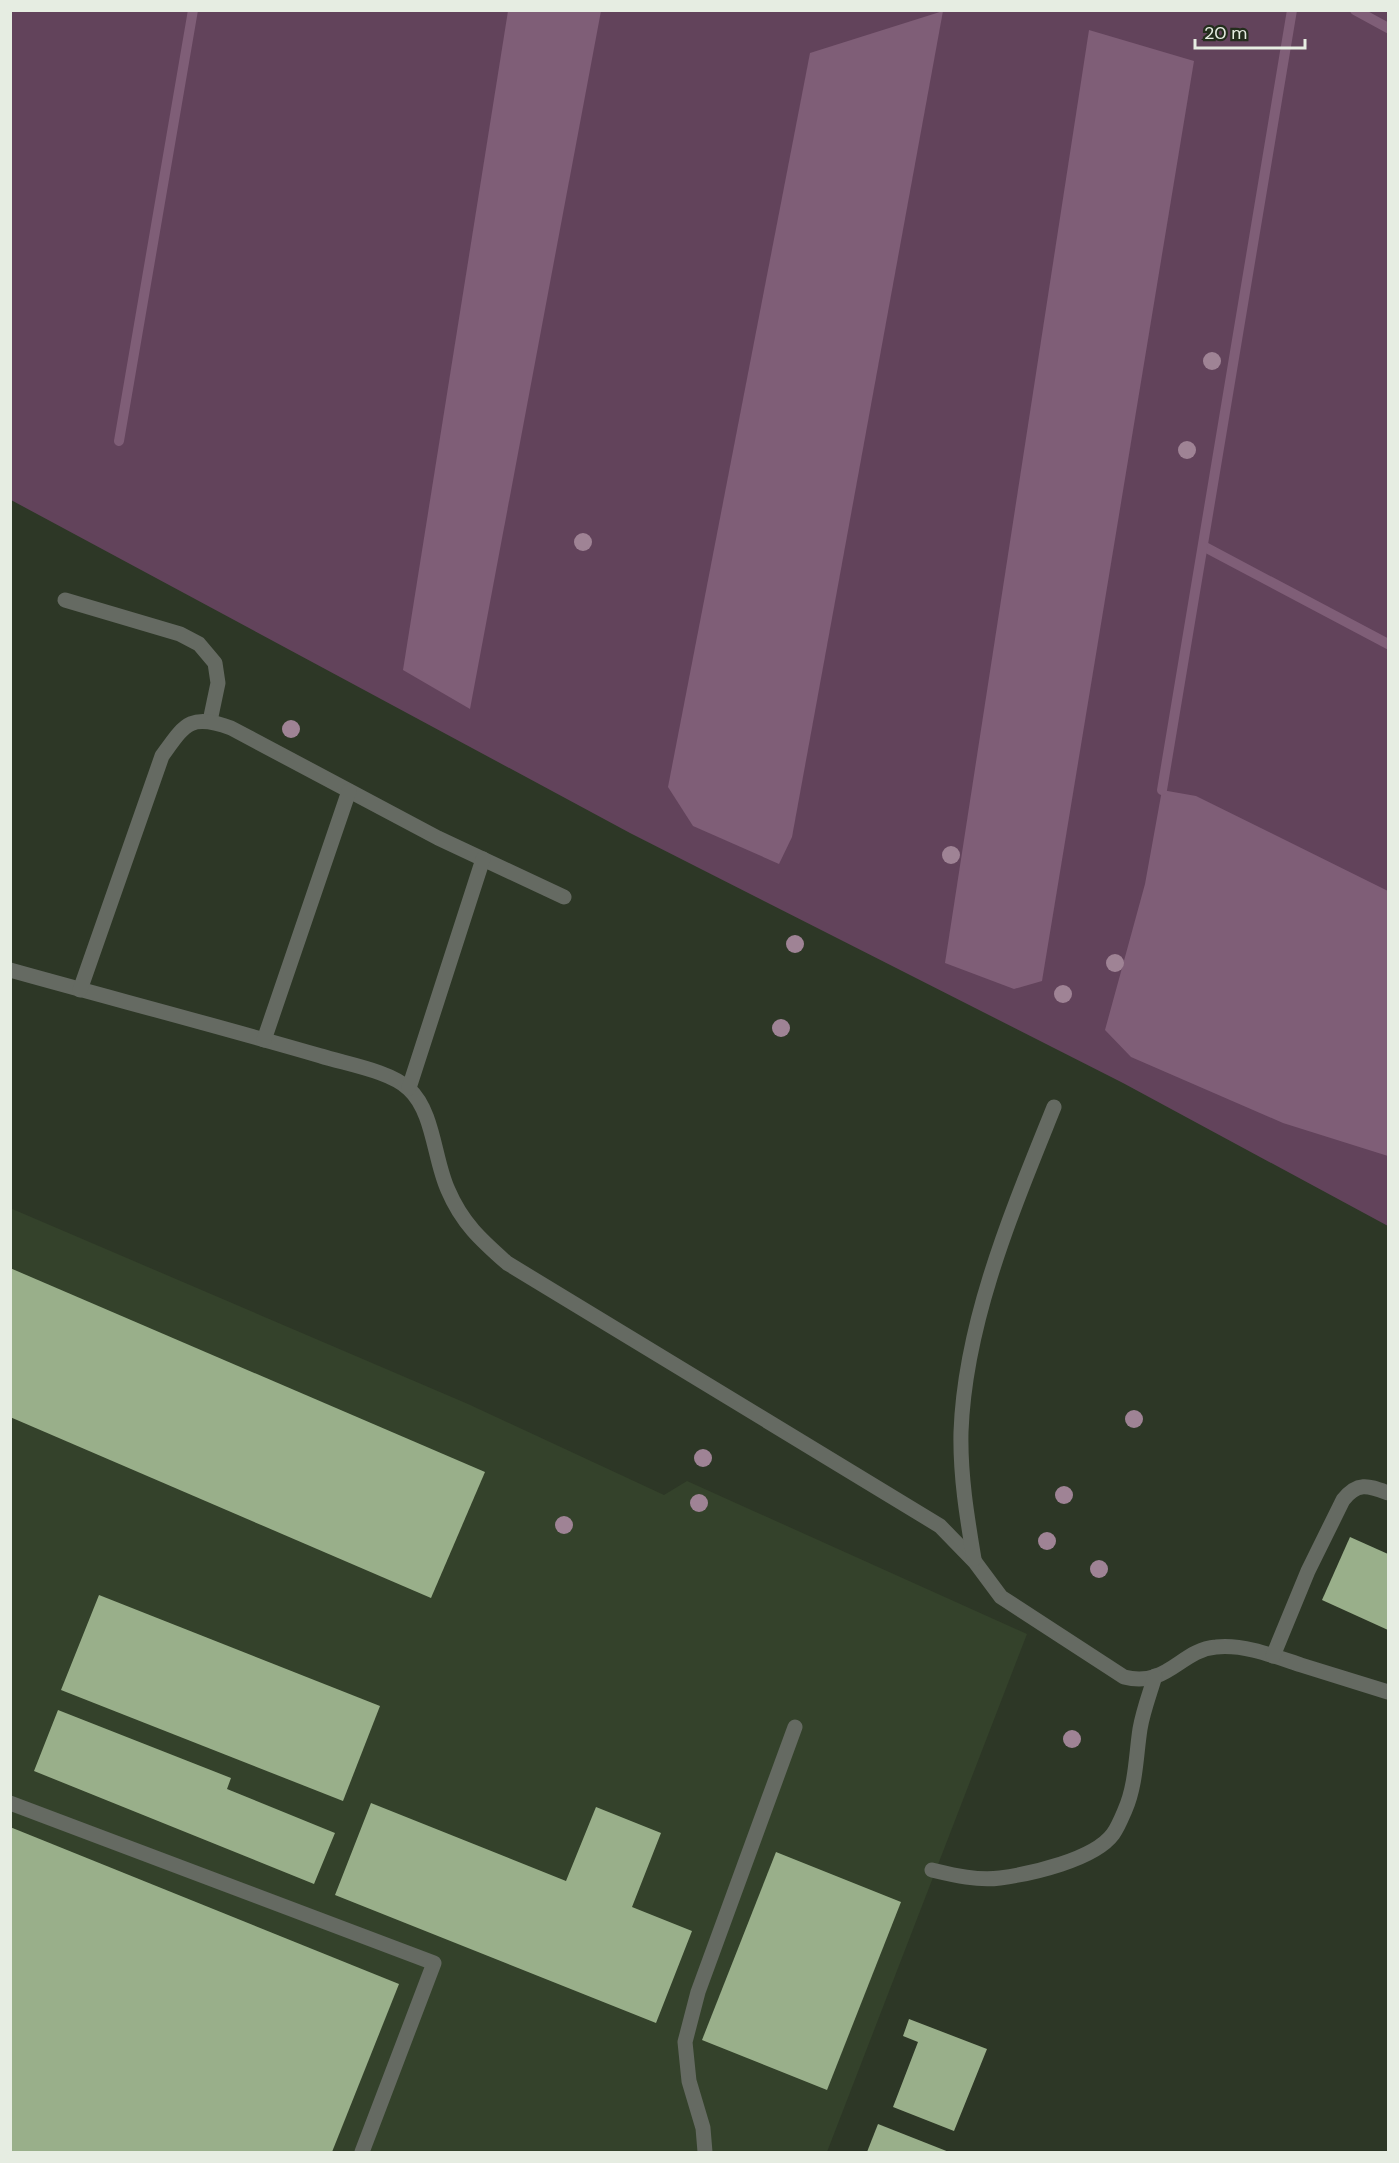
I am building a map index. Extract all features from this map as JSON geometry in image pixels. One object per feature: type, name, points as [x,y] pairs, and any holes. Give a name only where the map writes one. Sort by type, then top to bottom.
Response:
[{"type":"lane","points":[[65,600],[180,634],[199,644],[215,663],[218,683],[210,721]]},
{"type":"lane","points":[[80,990],[162,756],[178,734],[190,723],[210,721],[231,728],[438,838],[564,897]]},
{"type":"lane","points":[[264,1040],[349,791]]},
{"type":"lane","points":[[409,1088],[483,859]]},
{"type":"lane","points":[[10,970],[387,1076],[409,1088],[427,1120],[447,1189],[463,1220],[507,1263],[940,1526],[975,1562],[1002,1597],[1124,1677],[1137,1680],[1155,1676],[1174,1668],[1200,1649],[1218,1646],[1243,1648],[1273,1656],[1389,1692]]},
{"type":"lane","points":[[975,1562],[963,1496],[961,1432],[968,1363],[1006,1226],[1054,1107]]},
{"type":"lane","points":[[1273,1656],[1308,1571],[1350,1490],[1358,1487],[1371,1487],[1389,1493]]},
{"type":"lane","points":[[932,1870],[959,1876],[998,1878],[1048,1868],[1096,1849],[1112,1835],[1126,1808],[1134,1776],[1141,1726],[1155,1676]]},
{"type":"lane","points":[[705,2152],[703,2128],[689,2081],[685,2042],[698,1992],[795,1727]]},
{"type":"lane","points":[[10,1803],[434,1963],[362,2152]]},
{"type":"shaded area","points":[[10,11],[1388,11],[1388,1226],[1123,1083],[630,833],[11,500]]},
{"type":"shaded area","points":[[508,11],[601,11],[470,709],[403,670]]},
{"type":"shaded area","points":[[943,11],[792,837],[779,864],[693,826],[668,787],[810,53]]},
{"type":"shaded area","points":[[1089,30],[1194,61],[1042,981],[1014,989],[945,963]]},
{"type":"shaded area","points":[[1162,790],[1196,796],[1388,891],[1388,1156],[1283,1123],[1131,1057],[1105,1030],[1145,884]]},
{"type":"shaded area","points":[[10,1208],[468,1404],[664,1495],[687,1481],[1027,1634],[827,2152],[11,2152]]},
{"type":"building","points":[[10,1268],[485,1472],[431,1598],[10,1417]]},
{"type":"building","points":[[1350,1537],[1388,1554],[1388,1630],[1322,1600]]},
{"type":"building","points":[[99,1595],[380,1706],[343,1801],[61,1690]]},
{"type":"building","points":[[58,1710],[231,1778],[227,1789],[335,1833],[314,1884],[34,1771]]},
{"type":"building","points":[[371,1803],[566,1881],[596,1807],[661,1833],[632,1907],[692,1931],[656,2023],[335,1895]]},
{"type":"building","points":[[10,1827],[399,1984],[332,2152],[10,2152]]},
{"type":"building","points":[[776,1852],[901,1902],[827,2090],[702,2040]]},
{"type":"building","points":[[909,2019],[987,2049],[954,2131],[893,2107],[918,2042],[903,2036]]},
{"type":"building","points":[[878,2124],[949,2152],[867,2152]]},
{"type":"waterway","points":[[119,441],[193,10]]},
{"type":"waterway","points":[[1162,790],[1292,10]]},
{"type":"waterway","points":[[1355,10],[1388,28]]},
{"type":"waterway","points":[[1203,546],[1388,644]]}]
